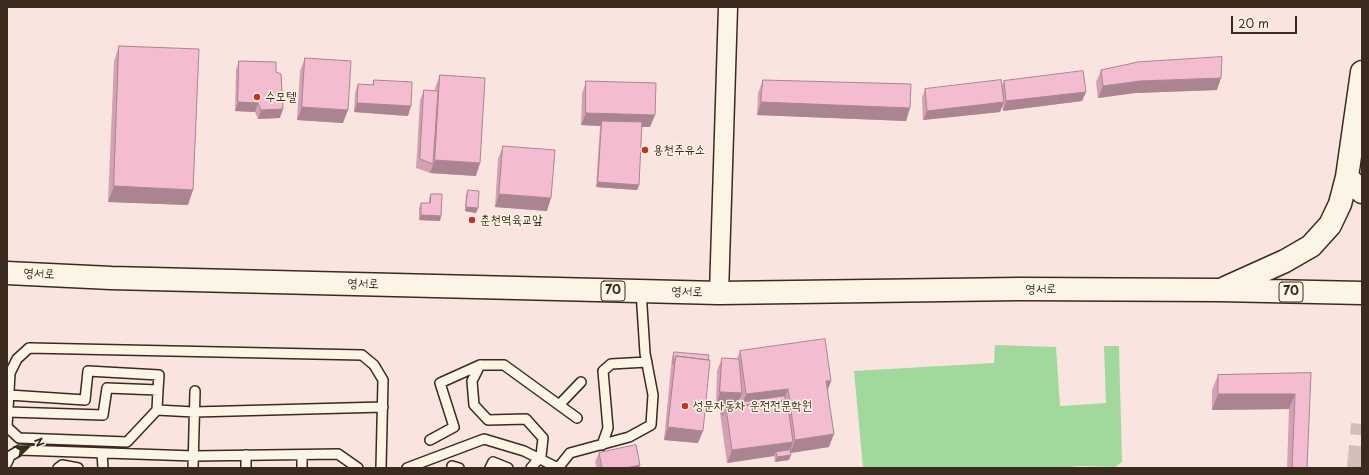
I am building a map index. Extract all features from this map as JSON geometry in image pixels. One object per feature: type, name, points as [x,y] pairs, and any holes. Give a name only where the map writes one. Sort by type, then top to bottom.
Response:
[{"type":"main road","points":[[1220,290],[1285,261],[1311,246],[1330,225],[1340,204],[1355,184],[1362,72]]},
{"type":"main road","name":"영서로","points":[[7,273],[111,278],[719,293],[1020,289],[1220,290],[1362,293]]},
{"type":"street","name":"영서로","points":[[719,293],[728,7]]},
{"type":"lane","points":[[407,468],[484,439],[524,452],[558,468],[570,453],[629,437],[651,424],[653,395],[642,329],[641,291]]},
{"type":"lane","points":[[9,395],[85,400],[88,371],[159,375],[157,410],[127,442],[19,438],[8,427],[8,412],[10,373],[17,359],[29,348],[362,355],[374,365],[383,380],[381,468]]},
{"type":"lane","points":[[602,445],[608,428],[603,371],[611,364],[647,362]]},
{"type":"lane","points":[[480,365],[472,381],[474,406],[488,420],[526,419],[543,438],[541,456],[531,468]]},
{"type":"lane","points":[[430,440],[454,427],[440,383],[480,365],[504,365],[578,418]]},
{"type":"lane","points":[[559,405],[581,382]]},
{"type":"lane","points":[[8,412],[103,416],[107,388],[158,390]]},
{"type":"lane","points":[[193,468],[195,391]]},
{"type":"lane","points":[[157,410],[194,412],[383,407]]},
{"type":"lane","points":[[7,463],[10,456],[20,450],[194,456],[338,454],[358,468]]},
{"type":"lane","points":[[102,453],[103,468]]},
{"type":"lane","points":[[302,455],[302,468]]},
{"type":"lane","points":[[246,456],[246,468]]},
{"type":"lane","points":[[490,468],[493,462],[508,468]]},
{"type":"lane","points":[[58,468],[62,465],[78,468]]},
{"type":"green space","points":[[995,345],[1056,347],[1060,406],[1106,403],[1104,346],[1119,346],[1122,462],[1115,467],[863,468],[854,371],[994,363]]},
{"type":"building","points":[[119,46],[199,49],[193,190],[114,186]]},
{"type":"building","points":[[1222,57],[1221,78],[1140,81],[1103,86],[1101,70],[1138,62]]},
{"type":"building","points":[[305,58],[351,61],[348,110],[302,107]]},
{"type":"building","name":"수모텔","points":[[239,61],[276,62],[276,72],[281,74],[283,109],[261,110],[258,103],[238,102]]},
{"type":"building","points":[[1083,71],[1086,92],[1006,101],[1004,81]]},
{"type":"building","points":[[440,75],[485,78],[480,163],[435,160]]},
{"type":"building","points":[[374,80],[412,82],[411,106],[357,103],[358,84],[373,85]]},
{"type":"building","points":[[763,80],[911,84],[910,108],[761,102]]},
{"type":"building","points":[[1001,80],[1004,102],[927,111],[925,89]]},
{"type":"building","points":[[586,81],[656,83],[655,115],[586,113]]},
{"type":"building","points":[[424,90],[438,91],[433,164],[420,159]]},
{"type":"building","points":[[602,121],[642,122],[639,185],[598,182]]},
{"type":"building","points":[[503,146],[555,150],[551,198],[499,194]]},
{"type":"building","points":[[468,190],[479,191],[478,208],[466,207]]},
{"type":"building","points":[[431,194],[442,194],[441,216],[421,215],[421,203],[430,203]]},
{"type":"building","points":[[825,339],[831,381],[826,381],[834,434],[795,440],[788,389],[746,394],[740,351]]},
{"type":"building","points":[[674,352],[709,355],[708,360],[676,356],[673,364]]},
{"type":"building","name":"성문자동차 운전전문학원","points":[[676,356],[710,360],[703,431],[668,427]]},
{"type":"building","points":[[722,358],[739,359],[742,393],[720,392]]},
{"type":"building","points":[[1311,373],[1307,468],[1292,468],[1295,394],[1218,394],[1218,375]]},
{"type":"building","points":[[785,396],[785,401],[726,408],[723,416],[722,408],[745,404],[743,402]]},
{"type":"building","points":[[787,400],[793,442],[732,450],[726,408]]},
{"type":"building","points":[[636,445],[640,465],[626,468],[602,468],[599,453]]},
{"type":"building","points":[[790,450],[791,455],[777,457],[776,452]]},
{"type":"tunnel","points":[[1358,468],[1362,424]]},
{"type":"place","name":"수모텔","points":[[257,97]]},
{"type":"place","name":"용천주유소","points":[[645,150]]},
{"type":"place","name":"춘천역육교앞","points":[[472,220]]},
{"type":"place","name":"성문자동차 운전전문학원","points":[[685,406]]}]
